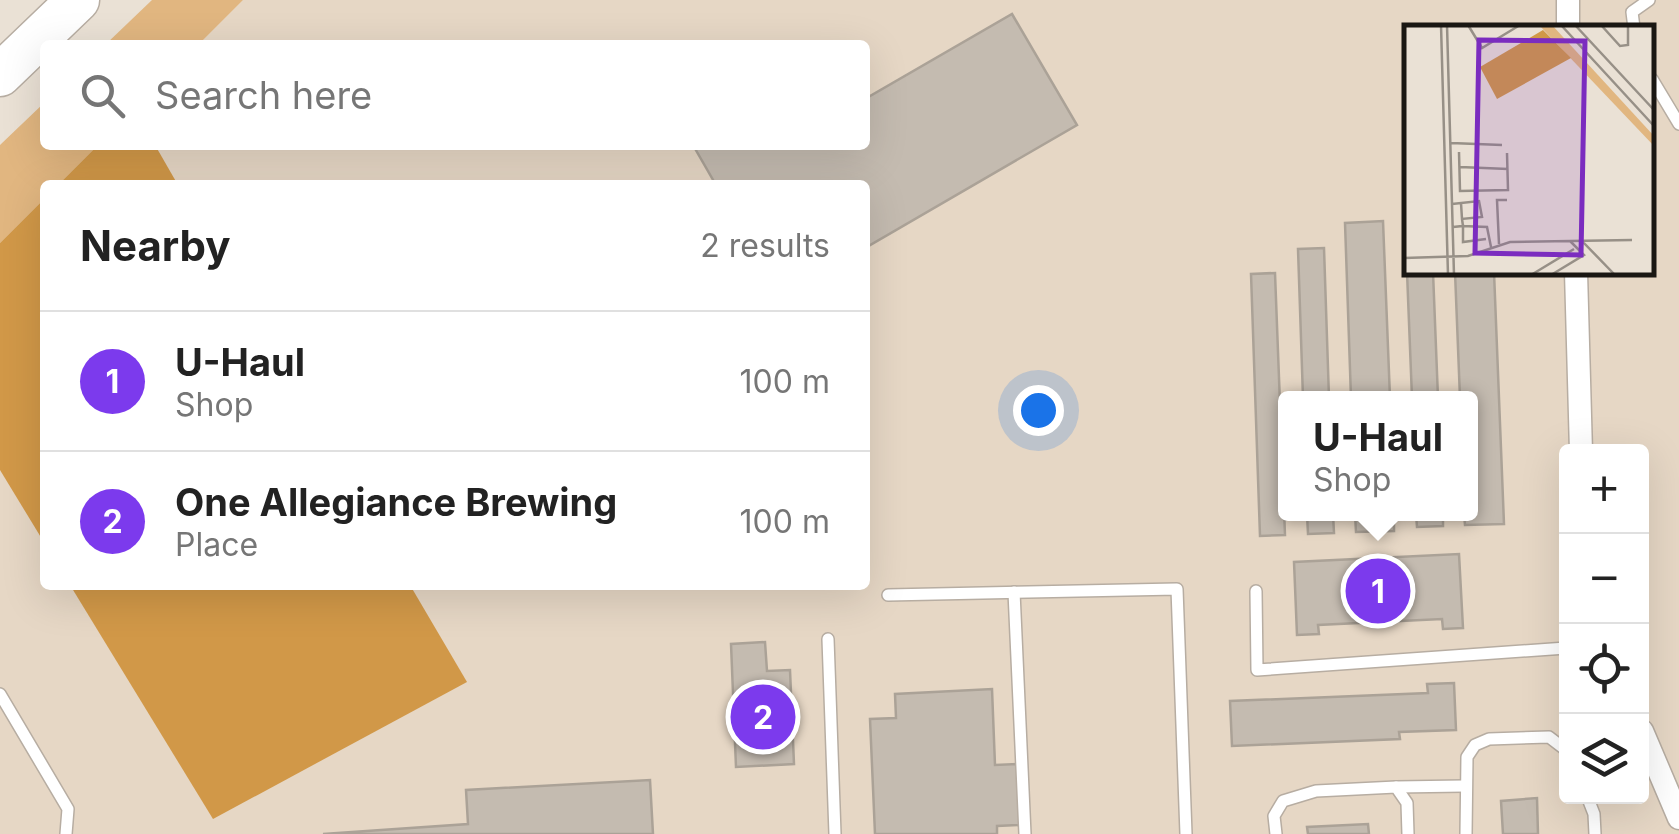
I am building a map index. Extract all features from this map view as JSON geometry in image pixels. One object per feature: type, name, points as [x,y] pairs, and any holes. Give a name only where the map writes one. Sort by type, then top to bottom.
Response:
[{"type":"highway","points":[[0,75],[78,0]]},
{"type":"street","points":[[1576,275],[1581,444]]},
{"type":"street","points":[[1649,747],[1679,818]]},
{"type":"lane","points":[[1634,25],[1632,12],[1649,0]]},
{"type":"lane","points":[[1654,82],[1679,124]]},
{"type":"lane","points":[[888,595],[1177,588],[1186,834]]},
{"type":"lane","points":[[1256,591],[1258,670],[1559,648]]},
{"type":"lane","points":[[1014,592],[1025,834]]},
{"type":"lane","points":[[828,638],[835,834]]},
{"type":"lane","points":[[0,694],[68,809],[66,834]]},
{"type":"lane","points":[[1466,834],[1464,786],[1467,757],[1475,745],[1489,739],[1549,737],[1559,745]]},
{"type":"lane","points":[[1276,834],[1274,816],[1282,801],[1316,791],[1464,786]]},
{"type":"lane","points":[[1396,787],[1407,804],[1408,834]]},
{"type":"lane","points":[[1590,804],[1595,834]]},
{"type":"shaded area","points":[[152,0],[243,0],[203,40],[110,40]]},
{"type":"shaded area","points":[[243,0],[1679,0],[1679,834],[0,834],[0,243],[40,203],[40,590],[870,590],[870,180],[63,180],[93,150],[870,150],[870,40],[203,40]]},
{"type":"shaded area","points":[[40,107],[40,150],[93,150],[63,180],[40,180],[40,203],[0,243],[0,145]]},
{"type":"shaded area","points":[[93,150],[158,150],[175,180],[63,180]]},
{"type":"shaded area","points":[[40,203],[40,536],[0,470],[0,243]]},
{"type":"shaded area","points":[[73,590],[413,590],[467,682],[213,819]]},
{"type":"building","points":[[1012,14],[1077,125],[870,245],[870,180],[713,180],[696,150],[870,150],[870,96]]},
{"type":"building","points":[[1383,221],[1390,391],[1351,391],[1345,223]]},
{"type":"building","points":[[1324,248],[1329,391],[1303,391],[1298,249]]},
{"type":"building","points":[[1275,273],[1280,391],[1278,521],[1284,521],[1285,535],[1260,536],[1251,274]]},
{"type":"building","points":[[1407,275],[1433,275],[1438,391],[1412,391]]},
{"type":"building","points":[[1455,275],[1494,275],[1504,524],[1465,525],[1465,521],[1478,521],[1478,391],[1460,391]]},
{"type":"building","points":[[1307,521],[1333,521],[1334,533],[1308,534]]},
{"type":"building","points":[[1355,521],[1394,521],[1394,531],[1356,532]]},
{"type":"building","points":[[1417,521],[1443,521],[1443,526],[1417,527]]},
{"type":"building","points":[[1459,554],[1463,628],[1443,629],[1442,619],[1318,625],[1319,634],[1297,635],[1294,562]]},
{"type":"building","points":[[765,642],[767,671],[790,670],[794,764],[736,767],[731,644]]},
{"type":"building","points":[[1454,683],[1456,730],[1399,732],[1400,739],[1232,746],[1230,701],[1428,693],[1427,684]]},
{"type":"building","points":[[992,689],[995,765],[1017,764],[1020,825],[997,826],[997,834],[875,834],[870,719],[896,718],[895,694]]},
{"type":"building","points":[[650,780],[653,834],[323,834],[468,824],[466,790]]},
{"type":"building","points":[[1537,798],[1538,834],[1503,834],[1501,801]]},
{"type":"building","points":[[1368,824],[1369,834],[1308,834],[1307,827]]},
{"type":"place","name":"U-Haul","points":[[1378,591]]},
{"type":"place","name":"One Allegiance Brewing","points":[[763,717]]}]
